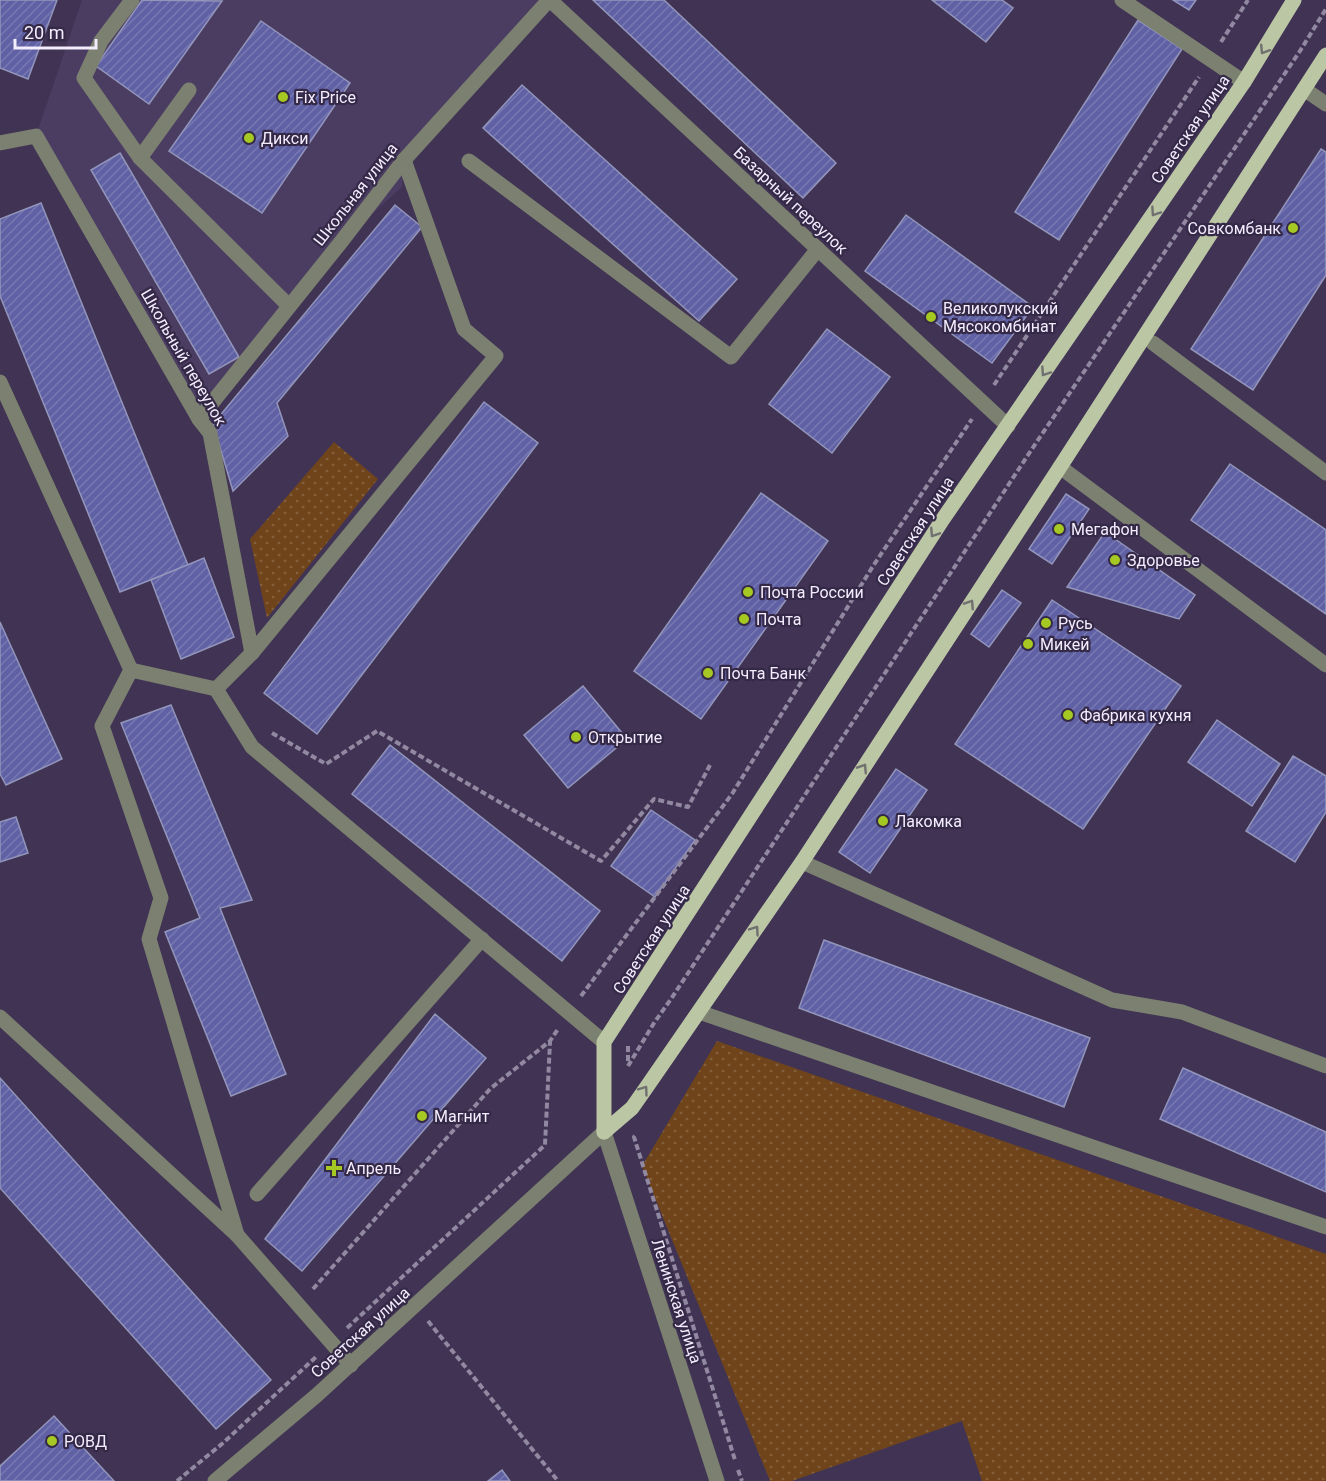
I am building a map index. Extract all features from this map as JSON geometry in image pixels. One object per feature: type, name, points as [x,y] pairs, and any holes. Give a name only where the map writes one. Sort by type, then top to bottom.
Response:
[{"type":"main road","name":"Советская улица","points":[[604,1042],[943,519],[1244,82],[1294,0]]},
{"type":"main road","name":"Советская улица","points":[[604,1132],[632,1107],[646,1088],[802,862],[1326,55]]},
{"type":"main road","points":[[604,1042],[604,1132]]},
{"type":"street","points":[[132,0],[101,41],[84,78],[140,158],[290,306]]},
{"type":"street","name":"Школьная улица","points":[[199,419],[404,160],[549,0]]},
{"type":"street","name":"Базарный переулок","points":[[549,0],[1008,426]]},
{"type":"street","points":[[1122,0],[1244,82]]},
{"type":"street","points":[[1304,89],[1326,104]]},
{"type":"street","points":[[140,158],[189,90]]},
{"type":"street","name":"Школьный переулок","points":[[0,143],[36,136],[199,419],[210,433],[252,653]]},
{"type":"street","points":[[216,689],[252,653],[496,356],[464,329],[404,160]]},
{"type":"street","points":[[470,161],[731,357],[818,249]]},
{"type":"street","points":[[1153,343],[1326,473]]},
{"type":"street","points":[[0,382],[131,670]]},
{"type":"street","points":[[1060,467],[1326,665]]},
{"type":"street","points":[[131,670],[216,689],[252,747],[604,1042]]},
{"type":"street","points":[[131,670],[102,726],[161,898],[149,939],[237,1235]]},
{"type":"street","points":[[802,862],[1112,1000],[1182,1012],[1326,1066]]},
{"type":"street","points":[[257,1194],[482,939]]},
{"type":"street","points":[[699,1012],[1326,1227]]},
{"type":"street","points":[[0,1017],[237,1235],[351,1365]]},
{"type":"street","name":"Советская улица","points":[[215,1481],[351,1365],[604,1132]]},
{"type":"street","name":"Ленинская улица","points":[[604,1132],[717,1481]]},
{"type":"path","points":[[991,390],[1248,0]]},
{"type":"path","points":[[628,1066],[654,1023],[1030,452],[1326,9]]},
{"type":"path","points":[[577,1003],[732,794],[873,566],[978,409]]},
{"type":"path","points":[[268,731],[326,764],[377,731],[601,861],[654,800],[688,807],[710,765]]},
{"type":"path","points":[[298,1305],[490,1089],[550,1041],[564,1022]]},
{"type":"path","points":[[345,1330],[545,1145],[550,1041]]},
{"type":"path","points":[[628,1042],[628,1066],[646,1088]]},
{"type":"path","points":[[397,1282],[404,1291]]},
{"type":"path","points":[[426,1318],[558,1481]]},
{"type":"path","points":[[177,1481],[223,1443],[319,1354]]},
{"type":"shaded area","points":[[82,0],[549,0],[404,160],[402,187],[341,242],[199,419],[36,136]]},
{"type":"shaded area","points":[[334,442],[378,479],[267,618],[250,539]]},
{"type":"shaded area","points":[[717,1041],[1326,1254],[1326,1481],[982,1481],[962,1421],[792,1481],[770,1481],[642,1166]]},
{"type":"building","points":[[0,0],[57,0],[28,79],[0,68]]},
{"type":"building","points":[[142,0],[222,1],[149,104],[96,66]]},
{"type":"building","points":[[593,0],[664,0],[836,163],[803,198]]},
{"type":"building","points":[[932,0],[1002,0],[1013,8],[986,42]]},
{"type":"building","points":[[1173,0],[1196,0],[1189,10]]},
{"type":"building","points":[[1138,20],[1182,49],[1059,240],[1015,212]]},
{"type":"building","points":[[261,21],[350,83],[262,213],[169,151]]},
{"type":"building","points":[[522,85],[737,279],[699,321],[483,128]]},
{"type":"building","points":[[1321,149],[1326,152],[1326,275],[1253,390],[1191,349]]},
{"type":"building","points":[[120,153],[239,357],[209,374],[91,170]]},
{"type":"building","points":[[41,203],[188,565],[120,592],[0,296],[0,219]]},
{"type":"building","points":[[395,205],[422,227],[277,403],[288,436],[233,491],[213,424]]},
{"type":"building","points":[[906,215],[1033,307],[992,363],[865,271]]},
{"type":"building","points":[[827,329],[890,377],[832,453],[769,404]]},
{"type":"building","points":[[484,402],[538,443],[317,734],[264,693]]},
{"type":"building","points":[[1230,464],[1326,530],[1326,614],[1191,520]]},
{"type":"building","points":[[761,493],[828,541],[701,719],[634,671]]},
{"type":"building","name":"Мегафон","points":[[1066,494],[1089,509],[1052,564],[1029,549]]},
{"type":"building","name":"Здоровье","points":[[1105,532],[1195,595],[1179,619],[1067,587]]},
{"type":"building","points":[[204,558],[234,637],[181,659],[151,580]]},
{"type":"building","points":[[1002,590],[1021,603],[989,647],[971,634]]},
{"type":"building","name":"Фабрика кухня","points":[[1052,600],[1181,686],[1083,829],[955,744]]},
{"type":"building","points":[[0,622],[62,759],[6,785],[0,774]]},
{"type":"building","name":"Открытие","points":[[583,686],[627,739],[568,788],[524,735]]},
{"type":"building","points":[[171,705],[252,900],[220,908],[286,1074],[231,1096],[165,932],[200,918],[121,723]]},
{"type":"building","points":[[1217,720],[1280,764],[1252,806],[1188,762]]},
{"type":"building","points":[[390,745],[600,911],[562,961],[352,794]]},
{"type":"building","points":[[1293,756],[1326,776],[1326,812],[1295,862],[1246,831]]},
{"type":"building","name":"Лакомка","points":[[896,769],[927,790],[870,873],[839,852]]},
{"type":"building","points":[[651,810],[695,840],[655,897],[611,866]]},
{"type":"building","points":[[16,817],[28,853],[0,862],[0,822]]},
{"type":"building","points":[[824,940],[1090,1038],[1064,1107],[799,1008]]},
{"type":"building","points":[[435,1014],[486,1058],[302,1271],[265,1239]]},
{"type":"building","points":[[1183,1068],[1326,1132],[1326,1192],[1160,1119]]},
{"type":"building","points":[[0,1078],[271,1380],[216,1429],[0,1188]]},
{"type":"building","name":"РОВД","points":[[54,1416],[114,1481],[0,1481],[0,1466]]},
{"type":"building","points":[[502,1470],[510,1481],[488,1481]]},
{"type":"place","name":"Fix Price","points":[[283,97]]},
{"type":"place","name":"Дикси","points":[[249,138]]},
{"type":"place","name":"Совкомбанк","points":[[1293,228]]},
{"type":"place","name":"Великолукский Мясокомбинат","points":[[931,317]]},
{"type":"place","name":"Мегафон","points":[[1059,529]]},
{"type":"place","name":"Здоровье","points":[[1115,560]]},
{"type":"place","name":"Почта России","points":[[748,592]]},
{"type":"place","name":"Почта","points":[[744,619]]},
{"type":"place","name":"Русь","points":[[1046,623]]},
{"type":"place","name":"Микей","points":[[1028,644]]},
{"type":"place","name":"Почта Банк","points":[[708,673]]},
{"type":"place","name":"Фабрика кухня","points":[[1068,715]]},
{"type":"place","name":"Открытие","points":[[576,737]]},
{"type":"place","name":"Лакомка","points":[[883,821]]},
{"type":"place","name":"Магнит","points":[[422,1116]]},
{"type":"place","name":"Апрель","points":[[334,1168]]},
{"type":"place","name":"РОВД","points":[[52,1441]]}]
